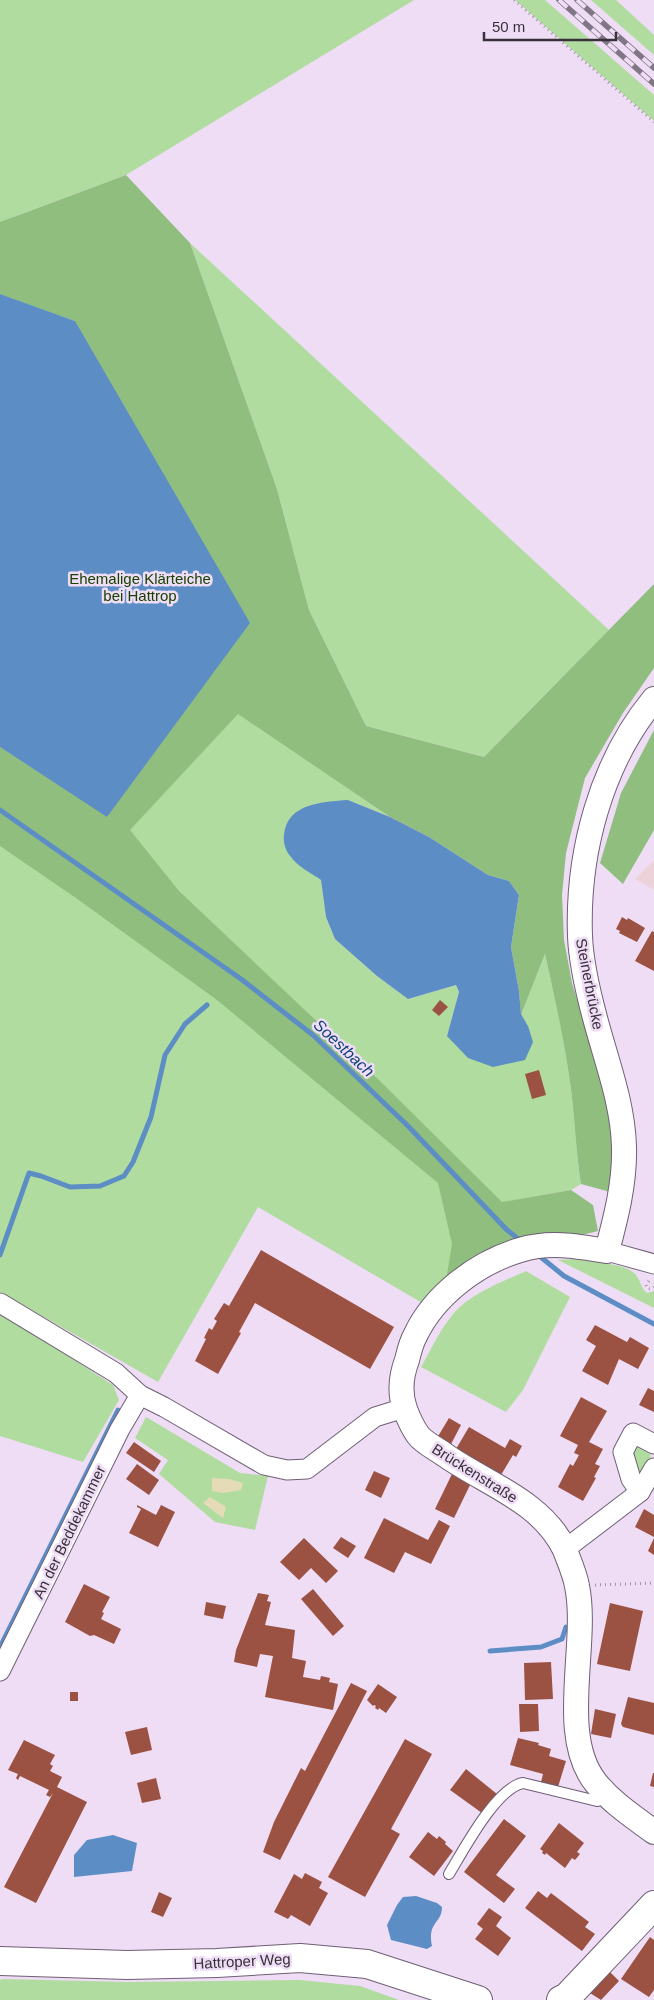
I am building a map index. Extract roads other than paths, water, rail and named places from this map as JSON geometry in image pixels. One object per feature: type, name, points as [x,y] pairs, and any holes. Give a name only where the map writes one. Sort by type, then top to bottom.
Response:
[{"type":"main road","points":[[560,2000],[567,1997],[654,1905]]},
{"type":"main road","name":"Hattroper Weg","points":[[0,1961],[127,1965],[217,1963],[300,1958],[366,1964],[478,2000]]},
{"type":"street","name":"Steinerbrücke","points":[[607,1251],[619,1207],[624,1176],[624,1147],[618,1101],[586,979],[580,938],[580,896],[587,847],[603,786],[636,720],[654,699]]},
{"type":"street","name":"Brückenstraße","points":[[654,1264],[607,1251],[562,1244],[521,1250],[484,1265],[449,1291],[429,1312],[414,1336],[401,1378],[404,1408],[419,1437],[462,1468],[533,1508],[552,1529],[564,1550],[577,1586],[580,1629],[576,1726],[583,1760],[595,1783],[609,1797],[654,1832]]},
{"type":"street","points":[[0,1303],[116,1374],[140,1395],[264,1465],[287,1470],[307,1470],[375,1417],[404,1408]]},
{"type":"street","name":"An der Beddekammer","points":[[0,1671],[120,1429],[140,1395]]},
{"type":"street","points":[[640,1492],[631,1479],[623,1452],[632,1433],[654,1444]]},
{"type":"street","points":[[564,1550],[640,1492],[654,1468]]},
{"type":"lane","points":[[449,1874],[474,1832],[504,1793],[516,1784],[522,1783],[597,1801],[609,1797]]},
{"type":"water","points":[[0,294],[75,321],[250,623],[107,817],[0,747]]},
{"type":"water","points":[[348,800],[390,817],[429,837],[488,875],[509,881],[519,895],[511,947],[521,1014],[528,1026],[533,1042],[525,1060],[493,1067],[468,1058],[447,1036],[459,992],[456,985],[408,999],[377,976],[335,939],[326,917],[321,880],[300,866],[288,854],[284,843],[284,835],[287,824],[299,810],[308,806]]},
{"type":"water","points":[[113,1835],[137,1843],[132,1871],[74,1877],[74,1855],[87,1840]]},
{"type":"water","points":[[416,1896],[437,1903],[442,1907],[440,1917],[431,1932],[432,1946],[427,1949],[391,1940],[387,1925],[403,1897]]},
{"type":"waterway","name":"Soestbach","points":[[0,810],[241,979],[313,1035],[408,1126],[506,1229],[522,1242]]},
{"type":"waterway","points":[[0,1255],[29,1173],[70,1187],[100,1186],[124,1176],[133,1162],[151,1117],[165,1055],[185,1024],[207,1005]]},
{"type":"waterway","name":"Soestbach","points":[[537,1254],[564,1276],[654,1324]]},
{"type":"waterway","points":[[0,1647],[118,1410]]},
{"type":"waterway","points":[[490,1651],[541,1647],[562,1639],[566,1627]]},
{"type":"railway","points":[[559,0],[654,84]]},
{"type":"railway","points":[[577,0],[654,68]]},
{"type":"park label","name":"Ehemalige Klärteiche bei Hattrop","points":[[140,586]]}]
